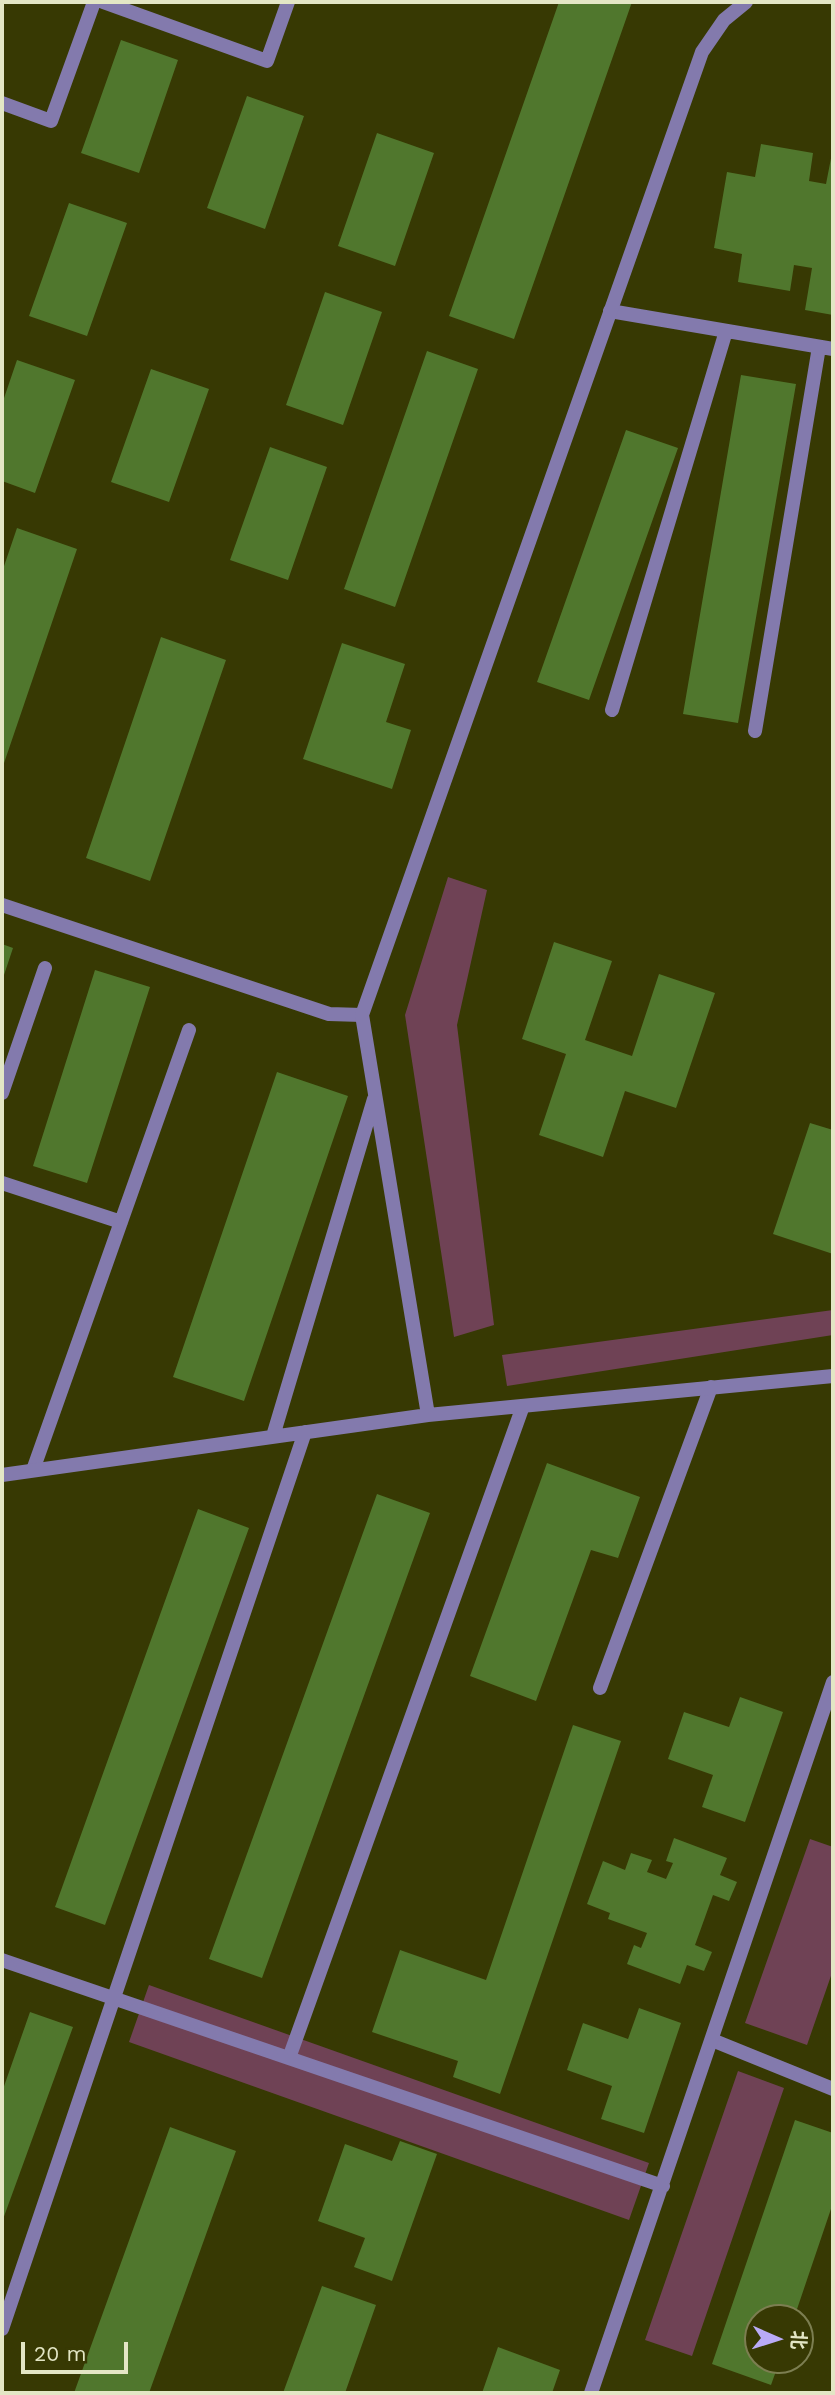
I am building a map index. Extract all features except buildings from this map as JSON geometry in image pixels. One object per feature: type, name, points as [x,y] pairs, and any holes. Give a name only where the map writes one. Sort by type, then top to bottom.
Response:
[{"type":"street","points":[[2,103],[51,121],[94,2]]},
{"type":"street","points":[[103,2],[267,61],[288,2]]},
{"type":"street","points":[[428,1415],[362,1015],[702,52],[724,20],[746,2]]},
{"type":"street","points":[[610,311],[826,348],[755,731]]},
{"type":"street","points":[[612,710],[726,331]]},
{"type":"street","points":[[2,905],[329,1014],[362,1015]]},
{"type":"street","points":[[2,1093],[45,968]]},
{"type":"street","points":[[33,1470],[189,1030]]},
{"type":"street","points":[[273,1436],[375,1094]]},
{"type":"street","points":[[2,1183],[121,1222]]},
{"type":"street","points":[[2,1475],[428,1415],[833,1376]]},
{"type":"street","points":[[600,1688],[710,1387]]},
{"type":"street","points":[[289,2058],[523,1406]]},
{"type":"street","points":[[2,2329],[7,2294],[114,1998],[305,1432]]},
{"type":"street","points":[[592,2393],[833,1682]]},
{"type":"street","points":[[2,1959],[663,2186]]},
{"type":"street","points":[[712,2040],[833,2089]]},
{"type":"shaded area","points":[[448,877],[487,890],[457,1025],[494,1325],[454,1337],[405,1015]]},
{"type":"shaded area","points":[[833,1310],[833,1335],[507,1386],[502,1355]]},
{"type":"shaded area","points":[[810,1839],[833,1847],[833,1970],[807,2045],[745,2023]]},
{"type":"shaded area","points":[[149,1985],[649,2163],[629,2220],[129,2042]]},
{"type":"shaded area","points":[[738,2071],[784,2088],[692,2356],[645,2340]]}]
